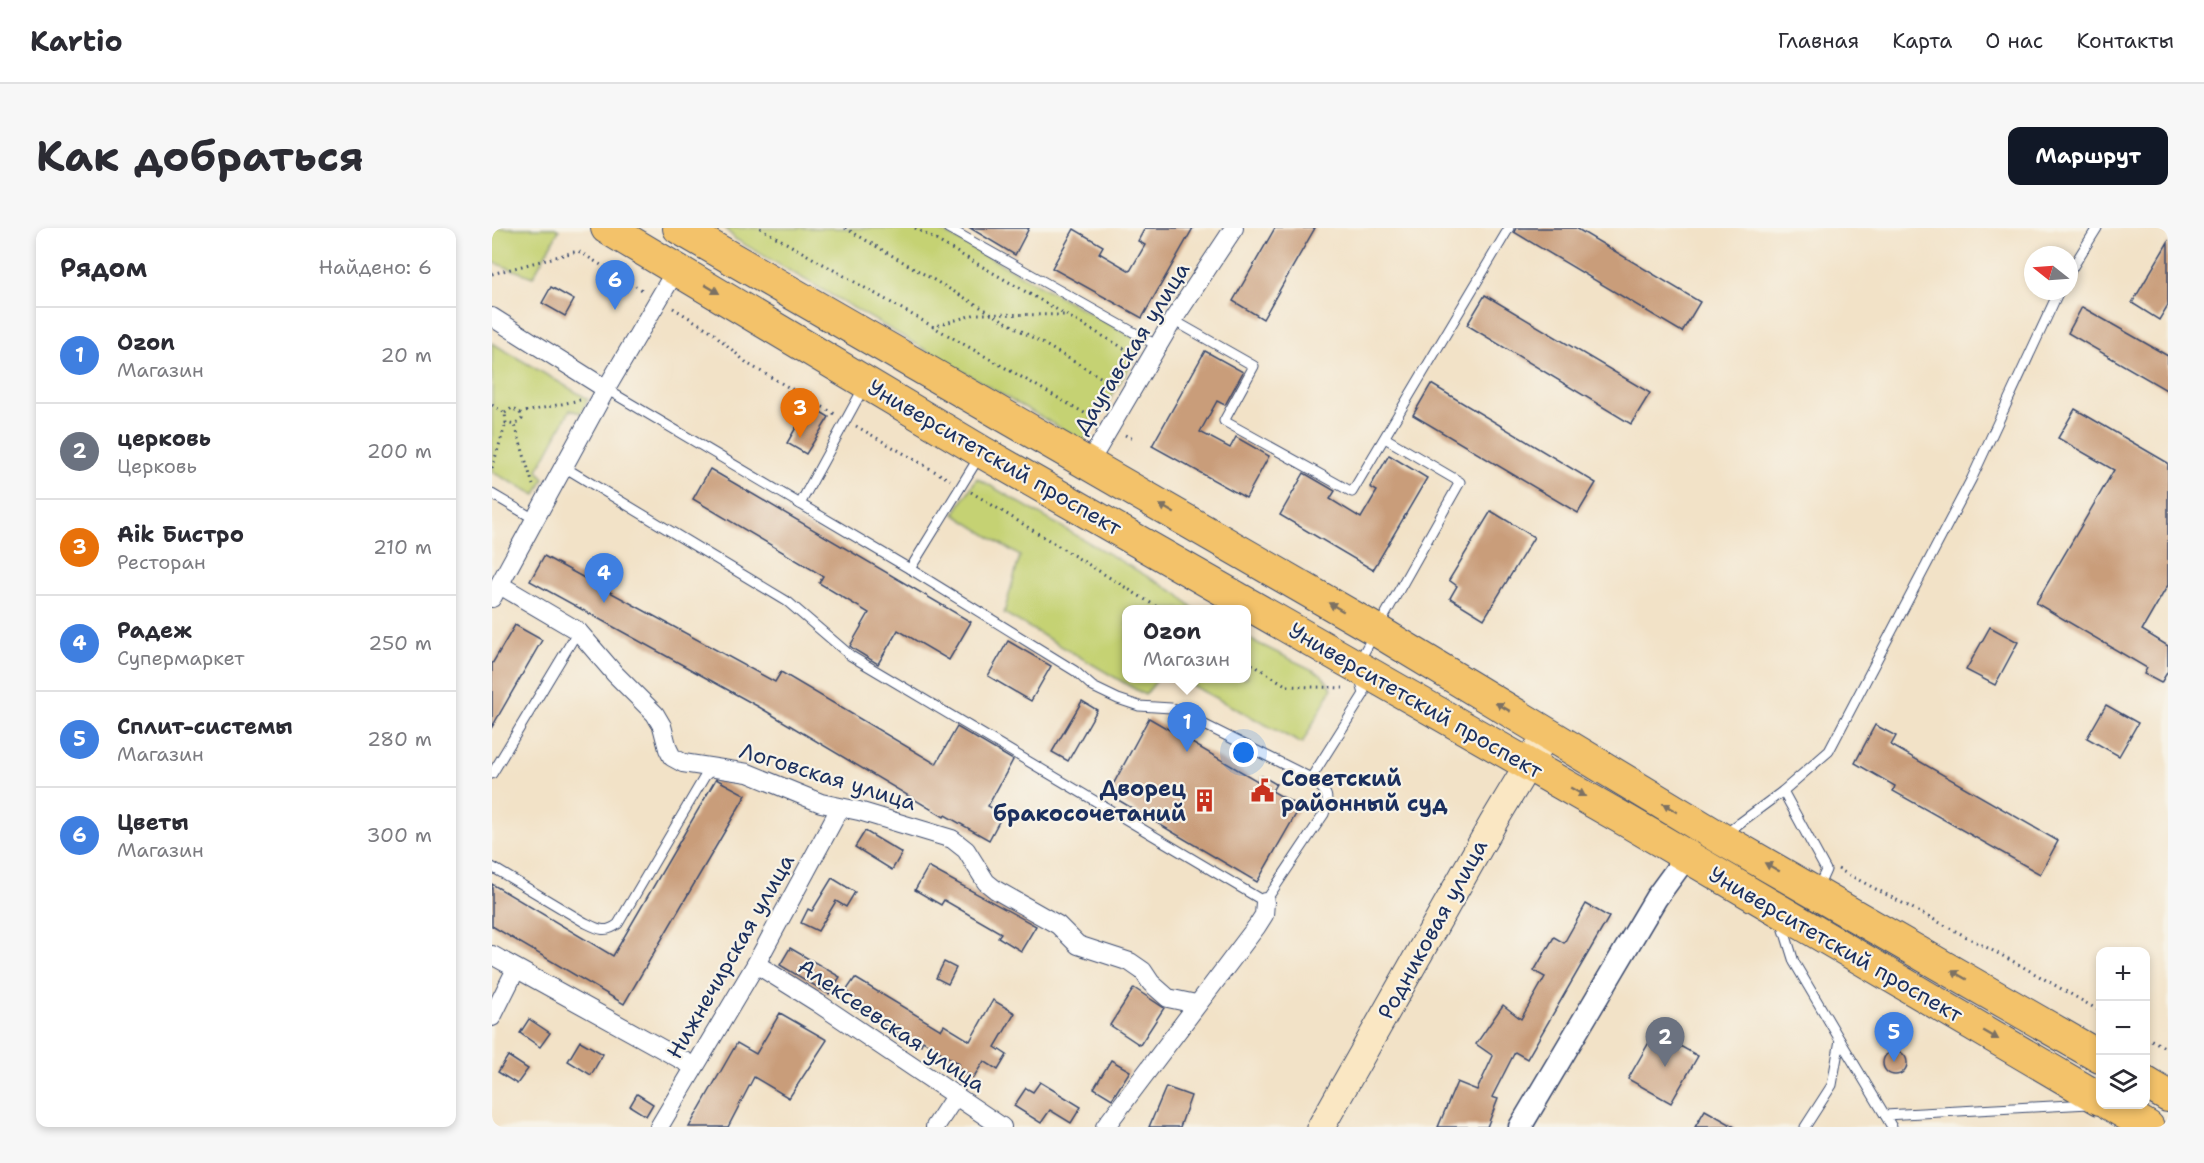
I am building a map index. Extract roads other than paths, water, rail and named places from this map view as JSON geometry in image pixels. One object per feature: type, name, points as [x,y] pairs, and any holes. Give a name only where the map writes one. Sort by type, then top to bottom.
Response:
[{"type":"highway","name":"Университетский проспект","points":[[607,228],[1236,605]]},
{"type":"highway","name":"Университетский проспект","points":[[687,230],[1376,630],[1720,838],[2097,1055]]},
{"type":"highway","name":"Университетский проспект","points":[[1251,614],[1360,680],[1528,764],[2096,1099]]},
{"type":"highway","points":[[2150,1086],[2168,1096]]},
{"type":"highway","points":[[2118,1109],[2148,1127]]},
{"type":"main road","name":"Родниковая улица","points":[[1321,1127],[1547,733]]},
{"type":"street","name":"Даугавская улица","points":[[1089,463],[1103,423],[1158,346],[1234,228]]},
{"type":"street","points":[[496,592],[602,397],[677,268],[687,230]]},
{"type":"street","points":[[492,317],[602,397]]},
{"type":"street","name":"Логовская улица","points":[[496,592],[578,631],[654,714],[662,726],[672,757],[683,763],[748,773],[840,808],[859,811],[952,839],[966,850],[986,882],[996,890],[1058,925],[1078,945],[1130,962],[1143,970],[1151,983],[1168,998],[1196,1004]]},
{"type":"street","name":"Нижнечирская улица","points":[[659,1127],[693,1066],[756,964],[840,808]]},
{"type":"street","points":[[1520,1127],[1656,898],[1686,857],[1720,838]]},
{"type":"street","points":[[1106,1127],[1196,1004],[1257,926],[1264,915],[1265,902]]},
{"type":"street","points":[[492,955],[693,1066]]},
{"type":"street","name":"Алексеевская улица","points":[[756,964],[1002,1127]]},
{"type":"street","points":[[492,1017],[516,969]]},
{"type":"street","points":[[935,1127],[956,1095]]},
{"type":"lane","points":[[948,228],[1158,346]]},
{"type":"lane","points":[[1173,320],[1254,366],[1224,421],[1352,492],[1509,228]]},
{"type":"lane","points":[[2078,259],[2097,228]]},
{"type":"lane","points":[[1720,838],[1783,791],[1829,751],[1972,478],[2055,300]]},
{"type":"lane","points":[[800,504],[867,383]]},
{"type":"lane","points":[[564,467],[788,602],[851,656],[1265,902],[1324,814],[1328,798],[1324,790],[1311,778],[1171,708],[1139,706],[1093,687],[1076,671],[800,504],[602,397]]},
{"type":"lane","points":[[1311,778],[1360,680],[1376,630],[1460,482],[1385,438]]},
{"type":"lane","points":[[910,569],[982,452]]},
{"type":"lane","points":[[492,494],[536,520]]},
{"type":"lane","points":[[492,774],[578,631]]},
{"type":"lane","points":[[492,867],[584,922],[599,930],[610,930],[618,924],[705,776],[715,767]]},
{"type":"lane","points":[[1783,791],[1826,870],[1815,893]]},
{"type":"lane","points":[[1777,909],[1794,962],[1892,1127]]},
{"type":"lane","points":[[1805,1127],[1832,1085],[1840,1040]]},
{"type":"lane","points":[[1885,1115],[2096,1101]]},
{"type":"place","name":"Цветы","points":[[615,310]]},
{"type":"place","name":"Aik Бистро","points":[[800,438]]},
{"type":"place","name":"Радеж","points":[[604,603]]},
{"type":"place","name":"Ozon","points":[[1187,752]]},
{"type":"place","name":"Советский районный суд","points":[[1263,791]]},
{"type":"place","name":"Дворец бракосочетаний","points":[[1204,801]]},
{"type":"place","name":"Сплит-системы","points":[[1894,1062]]},
{"type":"place","name":"церковь","points":[[1665,1067]]}]
